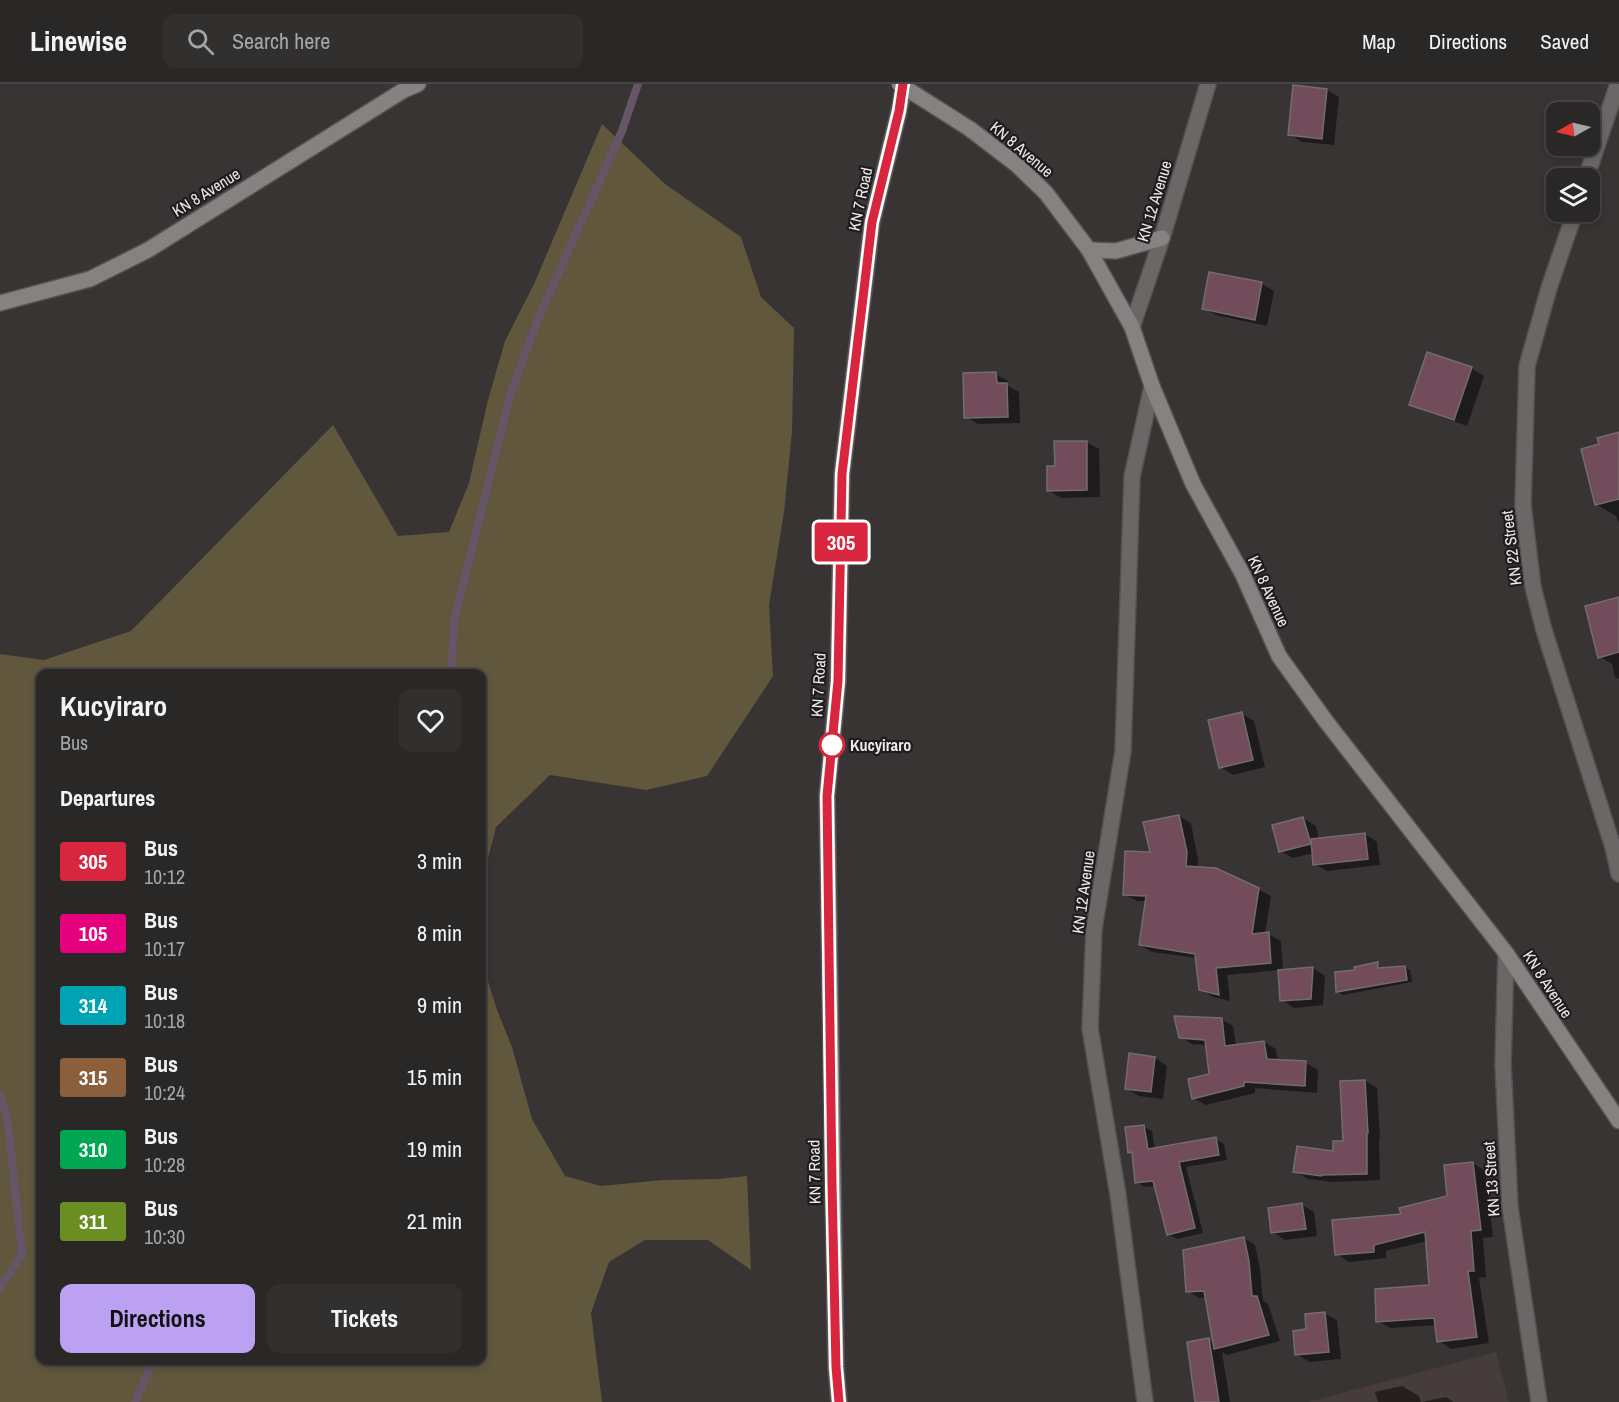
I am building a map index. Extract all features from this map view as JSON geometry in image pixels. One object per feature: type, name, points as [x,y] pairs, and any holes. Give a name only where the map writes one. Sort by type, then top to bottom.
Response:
[{"type":"main road","name":"KN 8 Avenue","points":[[0,303],[90,279],[148,250],[395,95],[418,84]]},
{"type":"main road","name":"KN 8 Avenue","points":[[901,84],[970,129],[1017,165],[1046,193],[1089,250],[1132,327],[1152,386],[1193,484],[1243,575],[1279,656],[1325,720],[1506,953],[1619,1122]]},
{"type":"main road","name":"KN 7 Road","points":[[839,1402],[836,1367],[832,1184],[827,796],[838,681],[842,474],[872,222],[899,111],[901,84]]},
{"type":"main road","points":[[1089,250],[1116,250],[1162,238]]},
{"type":"street","name":"KN 12 Avenue","points":[[1132,327],[1162,238],[1208,84]]},
{"type":"street","points":[[1589,168],[1618,84]]},
{"type":"street","name":"KN 22 Street","points":[[1572,222],[1549,288],[1527,366],[1523,505],[1533,586],[1544,630],[1613,847],[1619,874]]},
{"type":"street","name":"KN 12 Avenue","points":[[1145,1402],[1118,1195],[1090,1028],[1094,929],[1123,751],[1132,477],[1152,386]]},
{"type":"street","name":"KN 13 Street","points":[[1506,953],[1503,1064],[1510,1207],[1539,1402]]},
{"type":"shaded area","points":[[602,124],[665,184],[741,237],[761,297],[794,328],[792,432],[784,512],[769,605],[773,676],[707,776],[646,790],[550,775],[496,827],[486,866],[486,669],[36,669],[36,1365],[486,1365],[486,975],[512,1047],[532,1119],[565,1176],[601,1186],[747,1176],[751,1270],[708,1240],[645,1240],[609,1262],[591,1313],[602,1402],[0,1402],[0,654],[44,660],[131,631],[333,425],[398,536],[449,532],[469,483],[488,400],[505,341],[534,284]]},
{"type":"shaded area","points":[[1496,1352],[1509,1402],[1308,1402]]},
{"type":"building","points":[[1293,85],[1327,89],[1322,139],[1288,135]]},
{"type":"building","points":[[1209,272],[1262,282],[1255,320],[1202,309]]},
{"type":"building","points":[[1427,352],[1472,367],[1454,420],[1409,405]]},
{"type":"building","points":[[996,372],[997,383],[1007,383],[1008,417],[964,418],[963,373]]},
{"type":"building","points":[[1619,432],[1619,499],[1595,505],[1581,449],[1599,444],[1597,438]]},
{"type":"building","points":[[1054,441],[1087,441],[1087,490],[1047,491],[1047,466],[1055,466]]},
{"type":"building","points":[[1619,597],[1619,652],[1598,658],[1585,606]]},
{"type":"building","points":[[1242,712],[1253,760],[1219,768],[1208,720]]},
{"type":"building","points":[[1179,815],[1187,852],[1186,866],[1216,868],[1259,888],[1252,934],[1269,932],[1271,963],[1216,968],[1219,995],[1199,990],[1195,954],[1139,945],[1146,896],[1123,895],[1125,851],[1150,852],[1143,822]]},
{"type":"building","points":[[1303,817],[1311,844],[1279,852],[1272,825]]},
{"type":"building","points":[[1365,833],[1368,859],[1313,865],[1311,839]]},
{"type":"building","points":[[1378,962],[1378,968],[1405,966],[1407,980],[1336,992],[1335,972],[1355,970],[1354,967]]},
{"type":"building","points":[[1313,967],[1311,999],[1280,1001],[1278,970]]},
{"type":"building","points":[[1174,1016],[1222,1018],[1225,1046],[1264,1041],[1267,1059],[1306,1061],[1305,1086],[1244,1082],[1244,1086],[1192,1099],[1188,1079],[1209,1074],[1205,1040],[1179,1038]]},
{"type":"building","points":[[1129,1053],[1155,1057],[1151,1092],[1125,1089]]},
{"type":"building","points":[[1365,1080],[1368,1133],[1367,1174],[1321,1176],[1293,1172],[1297,1146],[1333,1151],[1333,1141],[1343,1141],[1340,1081]]},
{"type":"building","points":[[1144,1125],[1148,1149],[1216,1137],[1219,1155],[1179,1162],[1195,1228],[1167,1235],[1153,1181],[1135,1183],[1132,1152],[1128,1153],[1125,1127]]},
{"type":"building","points":[[1473,1162],[1481,1230],[1471,1231],[1474,1271],[1468,1271],[1477,1337],[1437,1342],[1434,1318],[1376,1322],[1375,1289],[1429,1285],[1425,1232],[1374,1245],[1374,1252],[1335,1255],[1332,1220],[1401,1214],[1399,1208],[1447,1196],[1444,1165]]},
{"type":"building","points":[[1302,1203],[1306,1229],[1271,1233],[1268,1208]]},
{"type":"building","points":[[1244,1237],[1252,1296],[1257,1296],[1269,1335],[1214,1349],[1204,1291],[1186,1292],[1183,1250]]},
{"type":"building","points":[[1325,1312],[1329,1352],[1295,1355],[1293,1331],[1306,1329],[1305,1314]]},
{"type":"building","points":[[1209,1338],[1219,1402],[1195,1402],[1187,1342]]},
{"type":"waterway","points":[[451,669],[454,622],[510,395],[538,319],[622,131],[638,84]]},
{"type":"waterway","points":[[0,1095],[7,1115],[22,1254],[0,1288]]},
{"type":"waterway","points":[[135,1402],[151,1365]]},
{"type":"bus line","name":"305","points":[[839,1402],[836,1367],[832,1184],[827,796],[838,681],[842,474],[872,222],[899,111],[903,84]]},
{"type":"place","name":"Kucyiraro","points":[[832,745]]}]
